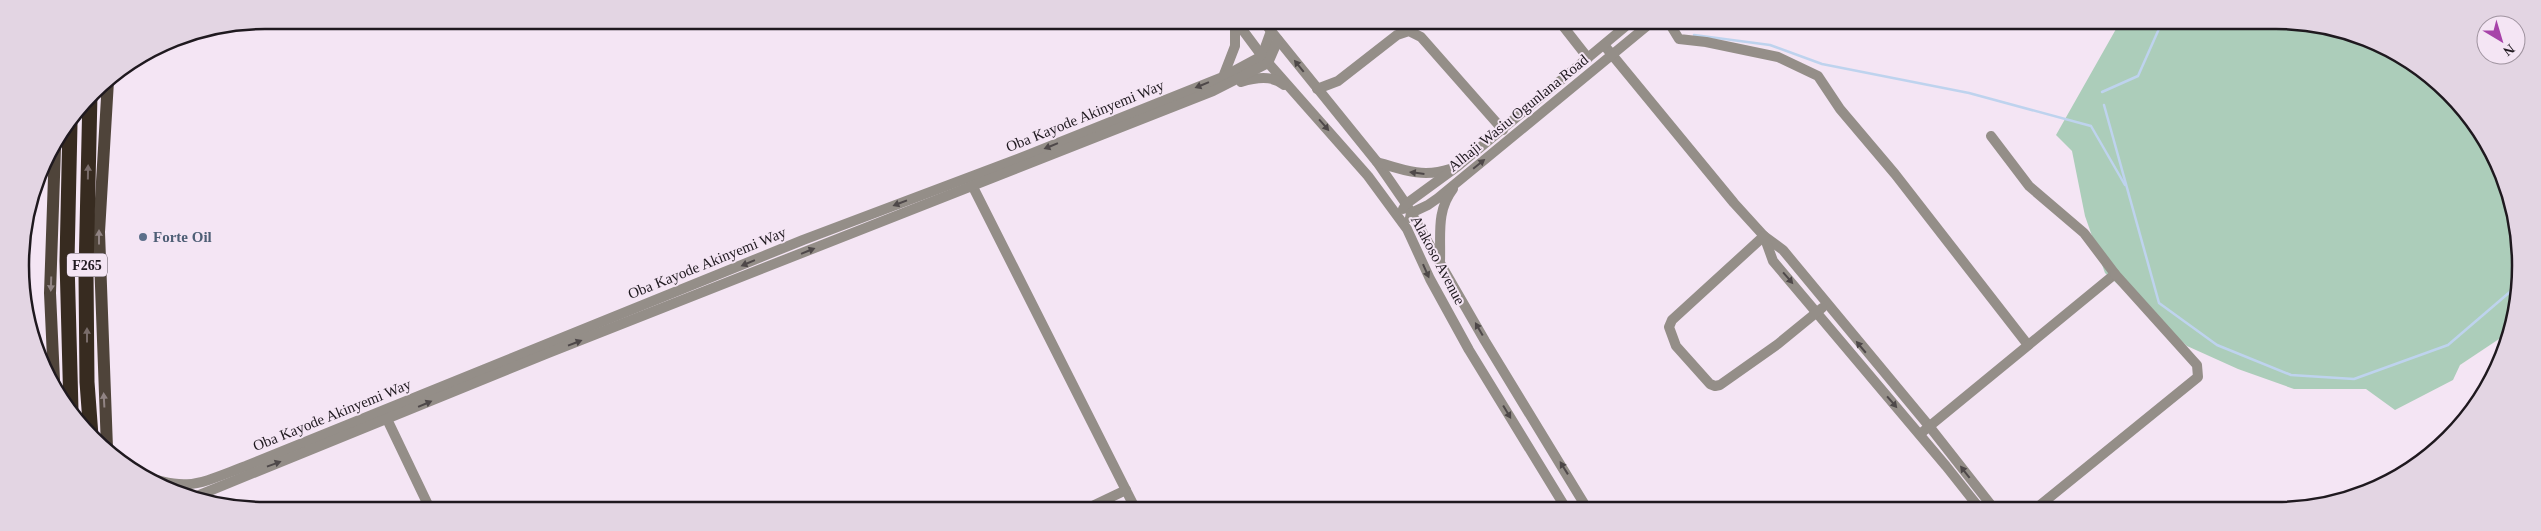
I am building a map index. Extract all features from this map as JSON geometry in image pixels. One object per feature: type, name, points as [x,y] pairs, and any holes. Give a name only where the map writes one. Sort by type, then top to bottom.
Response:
[{"type":"highway","name":"F265","points":[[90,107],[86,283],[87,382],[90,424]]},
{"type":"highway","name":"F265","points":[[70,133],[67,270],[71,399]]},
{"type":"main road","points":[[107,89],[98,232],[107,441]]},
{"type":"main road","points":[[54,159],[50,294],[54,371]]},
{"type":"main road","points":[[50,168],[54,185]]},
{"type":"street","points":[[1236,29],[1235,46],[1223,82],[1254,79],[1280,81],[1308,105]]},
{"type":"street","name":"Alakoso Avenue","points":[[1242,29],[1265,59],[1308,105],[1368,176],[1407,229],[1430,279],[1469,350],[1562,502]]},
{"type":"street","points":[[1565,29],[1588,58]]},
{"type":"street","name":"Alhaji Wasiu Ogunlana Road","points":[[1409,208],[1622,29]]},
{"type":"street","name":"Alhaji Wasiu Ogunlana Road","points":[[1409,208],[1428,206],[1643,29]]},
{"type":"street","points":[[1673,29],[1679,39],[1706,42],[1778,57],[1818,76],[1840,110],[1895,174],[2028,345]]},
{"type":"street","name":"Alakoso Avenue","points":[[1271,31],[1377,162],[1409,208],[1583,502]]},
{"type":"street","points":[[1265,59],[1271,31]]},
{"type":"street","points":[[1317,89],[1338,81],[1397,35],[1409,31],[1422,37],[1503,130]]},
{"type":"street","points":[[1265,59],[1278,40]]},
{"type":"street","points":[[1604,44],[1764,236],[1783,250],[1929,426],[1989,502]]},
{"type":"street","name":"Oba Kayode Akinyemi Way","points":[[179,486],[201,482],[385,415],[974,187],[1223,82],[1265,59]]},
{"type":"street","name":"Oba Kayode Akinyemi Way","points":[[203,494],[803,240],[1223,82]]},
{"type":"street","points":[[1991,136],[2029,186],[2084,233],[2115,274],[2197,365],[2198,377],[2044,502]]},
{"type":"street","points":[[1377,162],[1423,174],[1458,166]]},
{"type":"street","points":[[1440,262],[1440,215],[1447,197],[1461,179]]},
{"type":"street","points":[[974,187],[1132,502]]},
{"type":"street","points":[[1400,219],[1409,208]]},
{"type":"street","points":[[1407,229],[1409,208]]},
{"type":"street","points":[[1764,236],[1773,261],[1920,434],[1975,502]]},
{"type":"street","points":[[1764,236],[1672,320],[1669,327],[1676,346],[1710,384],[1720,385],[1778,344],[1827,304]]},
{"type":"street","points":[[1920,434],[2115,274]]},
{"type":"street","points":[[385,415],[427,502]]},
{"type":"street","points":[[1101,502],[1126,490]]},
{"type":"green space","points":[[2116,29],[2291,29],[2322,33],[2352,41],[2380,53],[2420,78],[2453,109],[2481,147],[2500,189],[2508,219],[2512,250],[2512,281],[2508,312],[2501,338],[2460,365],[2453,380],[2395,410],[2366,389],[2294,389],[2238,369],[2187,346],[2105,273],[2085,216],[2072,151],[2056,135]]},
{"type":"waterway","points":[[2102,92],[2138,76],[2159,29]]},
{"type":"waterway","points":[[1694,35],[1770,45],[1822,64],[1969,93],[2091,126],[2125,185]]},
{"type":"waterway","points":[[2104,105],[2159,303],[2217,345],[2291,375],[2354,379],[2448,345],[2511,291]]},
{"type":"place","name":"Forte Oil","points":[[143,237]]}]
